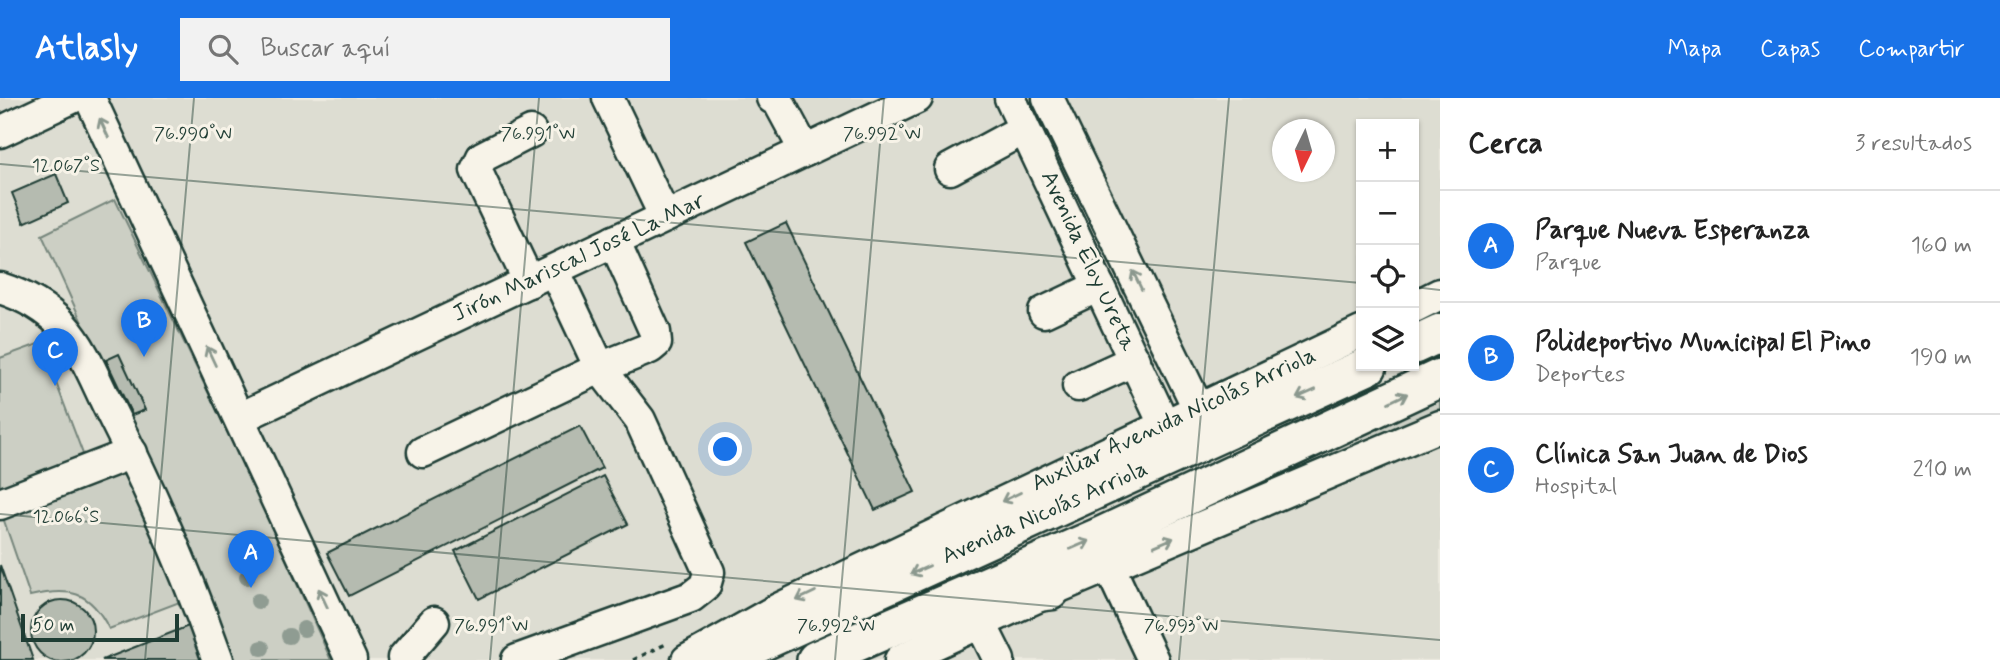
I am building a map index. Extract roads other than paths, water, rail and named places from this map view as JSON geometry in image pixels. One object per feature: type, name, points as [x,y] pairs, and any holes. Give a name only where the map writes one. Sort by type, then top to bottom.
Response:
[{"type":"main road","points":[[1419,343],[1440,333]]},
{"type":"main road","name":"Avenida Nicolás Arriola","points":[[722,660],[1357,371]]},
{"type":"main road","name":"Avenida Nicolás Arriola","points":[[816,660],[1099,537],[1440,378]]},
{"type":"main road","points":[[948,602],[1050,591]]},
{"type":"street","points":[[0,132],[72,98]]},
{"type":"street","points":[[90,98],[351,660]]},
{"type":"street","points":[[608,98],[665,217]]},
{"type":"street","points":[[772,98],[778,101],[805,151]]},
{"type":"street","name":"Jirón Mariscal José La Mar","points":[[240,418],[917,98]]},
{"type":"street","name":"Avenida Eloy Ureta","points":[[1010,98],[1164,424]]},
{"type":"street","name":"Avenida Eloy Ureta","points":[[1048,98],[1198,408]]},
{"type":"street","points":[[950,169],[1024,129]]},
{"type":"street","points":[[517,660],[691,597],[705,586],[709,572],[640,420],[600,368],[476,170],[482,157],[531,132]]},
{"type":"street","points":[[1047,175],[1078,159]]},
{"type":"street","points":[[423,452],[600,368],[650,348],[656,342],[655,332],[614,241]]},
{"type":"street","points":[[1044,312],[1099,286]]},
{"type":"street","points":[[0,288],[23,296],[46,310],[65,328],[83,356],[132,453],[202,616],[218,660]]},
{"type":"street","points":[[1419,304],[1440,294]]},
{"type":"street","points":[[1078,386],[1129,349],[1157,323]]},
{"type":"street","name":"Auxiliar Avenida Nicolás Arriola","points":[[687,660],[778,609],[1356,334]]},
{"type":"street","points":[[900,660],[1050,591],[1440,426]]},
{"type":"street","points":[[0,504],[132,453]]},
{"type":"street","points":[[1109,566],[1153,660]]},
{"type":"street","points":[[404,659],[434,622]]},
{"type":"street","points":[[980,622],[999,660]]},
{"type":"place","name":"Polideportivo Municipal El Pino","points":[[144,357]]},
{"type":"place","name":"Clínica San Juan de Dios","points":[[55,386]]},
{"type":"place","name":"Parque Nueva Esperanza","points":[[251,588]]}]
